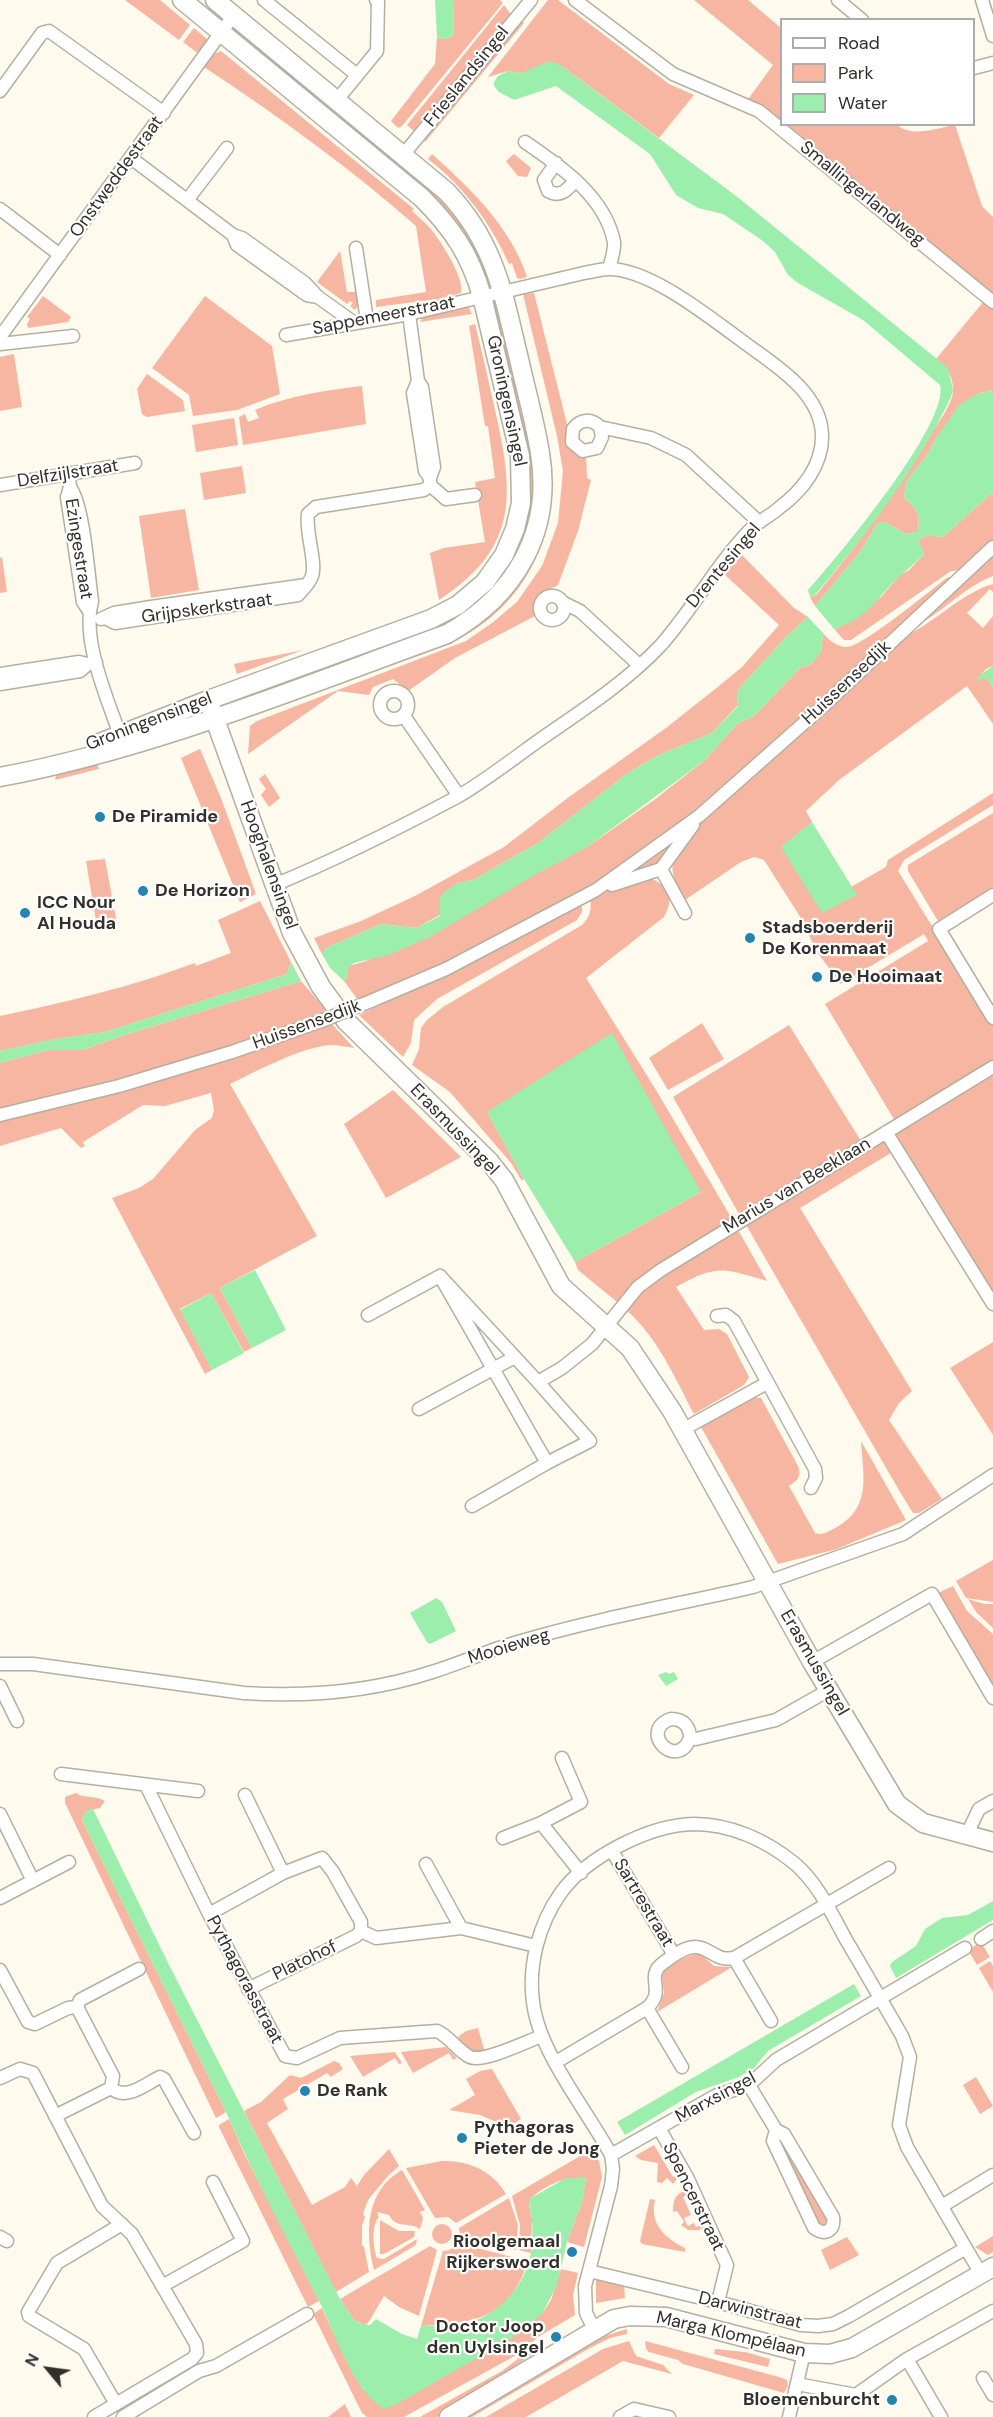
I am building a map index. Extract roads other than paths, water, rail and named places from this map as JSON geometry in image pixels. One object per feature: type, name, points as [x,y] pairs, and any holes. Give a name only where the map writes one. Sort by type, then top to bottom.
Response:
[{"type":"street","name":"Groningensingel","points":[[0,765],[96,744],[122,742],[208,700],[431,619],[458,604],[485,582],[504,555],[515,529],[521,503],[520,456],[477,277],[464,249],[446,222],[422,198],[183,0]]},
{"type":"street","name":"Groningensingel","points":[[0,777],[214,717],[447,634],[470,622],[512,580],[524,562],[532,542],[539,515],[542,484],[540,454],[503,292],[488,250],[473,223],[446,191],[215,0]]},
{"type":"street","points":[[264,0],[357,75]]},
{"type":"street","points":[[337,100],[377,51],[378,2],[376,0]]},
{"type":"street","name":"Frieslandsingel","points":[[403,155],[531,0]]},
{"type":"street","name":"Smallingerlandweg","points":[[575,0],[672,74],[759,111],[993,302]]},
{"type":"street","points":[[838,0],[860,18]]},
{"type":"street","points":[[982,0],[993,36]]},
{"type":"street","name":"Onstweddestraat","points":[[0,337],[233,16]]},
{"type":"street","points":[[0,91],[42,33],[49,31],[164,113]]},
{"type":"street","points":[[975,68],[993,63]]},
{"type":"street","points":[[525,142],[556,164],[588,193],[604,217],[614,243],[609,269]]},
{"type":"street","points":[[188,199],[227,148]]},
{"type":"street","points":[[390,171],[403,155]]},
{"type":"street","points":[[131,158],[233,235],[242,238],[305,283],[318,297],[354,322]]},
{"type":"street","points":[[556,164],[544,180],[548,191],[557,195],[563,193],[575,181]]},
{"type":"street","points":[[0,209],[60,255]]},
{"type":"street","points":[[356,248],[367,320]]},
{"type":"street","name":"Drentesingel","points":[[274,885],[459,796],[600,698],[660,645],[750,531],[788,501],[813,472],[820,453],[821,421],[806,394],[785,374],[693,307],[657,284],[632,273],[609,269],[503,292]]},
{"type":"street","name":"Sappemeerstraat","points":[[286,334],[409,314],[503,292]]},
{"type":"street","points":[[409,314],[418,381],[422,387],[434,467],[430,482],[446,498],[475,495]]},
{"type":"street","points":[[0,344],[73,336]]},
{"type":"street","points":[[600,427],[651,438],[686,455],[759,522]]},
{"type":"street","name":"Delfzijlstraat","points":[[0,485],[69,481],[135,463]]},
{"type":"street","name":"Ezingestraat","points":[[69,481],[67,497],[83,602],[90,616],[92,663],[122,742]]},
{"type":"street","name":"Grijpskerkstraat","points":[[90,616],[115,622],[298,595],[312,578],[313,570],[306,526],[308,514],[316,507],[424,490],[430,482]]},
{"type":"street","name":"Huissensedijk","points":[[0,1116],[119,1086],[232,1052],[324,1020],[446,969],[596,890],[699,816],[821,708],[993,547]]},
{"type":"street","points":[[561,602],[580,611],[639,665]]},
{"type":"street","points":[[0,674],[79,662],[92,663]]},
{"type":"street","points":[[0,684],[80,671],[92,663]]},
{"type":"street","name":"Hooghalensingel","points":[[208,700],[274,885],[305,960],[346,1021]]},
{"type":"street","points":[[404,716],[459,796]]},
{"type":"street","name":"Huissensedijk","points":[[596,890],[661,869],[699,816]]},
{"type":"street","points":[[661,869],[685,913]]},
{"type":"street","points":[[993,896],[939,929],[993,1018]]},
{"type":"street","name":"Erasmussingel","points":[[346,1021],[489,1161],[504,1180],[561,1286],[609,1322],[630,1348],[672,1412],[812,1662],[897,1804],[923,1822],[993,1842]]},
{"type":"street","name":"Marius van Beeklaan","points":[[538,1382],[562,1368],[592,1344],[639,1287],[661,1270],[993,1067]]},
{"type":"street","points":[[886,1132],[993,1305]]},
{"type":"street","points":[[368,1315],[440,1275]]},
{"type":"street","points":[[440,1275],[590,1441],[472,1506]]},
{"type":"street","points":[[440,1275],[547,1463]]},
{"type":"street","points":[[717,1316],[726,1315],[734,1321],[815,1469],[816,1478],[811,1488]]},
{"type":"street","points":[[419,1409],[515,1357]]},
{"type":"street","points":[[682,1430],[767,1383]]},
{"type":"street","name":"Mooieweg","points":[[0,1664],[43,1665],[244,1693],[274,1695],[336,1693],[382,1686],[431,1672],[517,1642],[768,1583],[903,1534],[993,1475]]},
{"type":"street","points":[[812,1662],[932,1594],[993,1698]]},
{"type":"street","points":[[0,1686],[17,1721]]},
{"type":"street","points":[[690,1738],[696,1739],[776,1720],[829,1690]]},
{"type":"street","points":[[503,1838],[541,1823],[581,1802],[562,1758]]},
{"type":"street","points":[[61,1774],[198,1791]]},
{"type":"street","name":"Pythagorasstraat","points":[[146,1785],[209,1914],[285,2056],[297,2058],[340,2038],[437,2031],[447,2035],[470,2056],[481,2059],[542,2036]]},
{"type":"street","points":[[244,1795],[284,1873]]},
{"type":"street","points":[[966,1836],[980,1809],[993,1801]]},
{"type":"street","points":[[0,1814],[33,1881]]},
{"type":"street","points":[[541,1823],[581,1873]]},
{"type":"street","points":[[595,2331],[586,2313],[585,2286],[611,2186],[613,2169],[610,2155],[542,2036],[532,2001],[532,1975],[536,1946],[544,1923],[560,1893],[581,1873],[612,1851],[648,1833],[693,1824],[737,1831],[769,1845],[795,1864],[826,1904],[902,2036],[910,2057],[899,2125],[907,2147],[966,2248],[988,2275]]},
{"type":"street","name":"Sartrestraat","points":[[612,1851],[674,1955]]},
{"type":"street","points":[[209,1914],[284,1873],[321,1858],[333,1872],[361,1922],[361,1931],[376,1938],[460,1928],[536,1946]]},
{"type":"street","points":[[0,1898],[69,1863]]},
{"type":"street","points":[[426,1864],[460,1928]]},
{"type":"street","points":[[556,2062],[647,2008],[656,2000],[654,1978],[658,1966],[674,1955],[690,1947],[703,1948],[722,1960],[734,1958],[889,1868]]},
{"type":"street","name":"Platohof","points":[[248,1989],[356,1936],[361,1931]]},
{"type":"street","points":[[981,1939],[993,1931]]},
{"type":"street","name":"Marxsingel","points":[[610,2155],[716,2096],[749,2085],[776,2060],[965,1948]]},
{"type":"street","points":[[734,1958],[771,2021]]},
{"type":"street","points":[[77,2007],[80,2001],[139,1969]]},
{"type":"street","points":[[0,1970],[28,2022],[34,2024],[68,2008],[77,2007]]},
{"type":"street","points":[[77,2007],[113,2076],[111,2088]]},
{"type":"street","points":[[647,2008],[682,2067]]},
{"type":"street","points":[[0,2078],[16,2070],[29,2070],[102,2205],[132,2234],[196,2344],[197,2353],[192,2359],[94,2417]]},
{"type":"street","points":[[111,2088],[117,2093],[125,2094],[160,2077],[164,2079],[194,2133]]},
{"type":"street","points":[[749,2085],[776,2130],[784,2134],[832,2217],[834,2224],[825,2233],[814,2228],[773,2141],[776,2130]]},
{"type":"street","points":[[55,2116],[111,2088]]},
{"type":"street","name":"Spencerstraat","points":[[659,2128],[688,2179],[726,2265],[718,2302]]},
{"type":"street","points":[[942,2206],[993,2175]]},
{"type":"street","points":[[162,2286],[243,2241],[213,2182]]},
{"type":"street","points":[[116,2404],[84,2349],[29,2316],[28,2312],[57,2263],[122,2224]]},
{"type":"street","name":"Darwinstraat","points":[[589,2271],[718,2302],[801,2325],[818,2326],[833,2324],[966,2248]]},
{"type":"street","name":"Marga Klompélaan","points":[[449,2417],[614,2319],[630,2316],[666,2317],[803,2359],[852,2348],[988,2275]]},
{"type":"street","points":[[797,2384],[856,2395],[907,2359],[993,2310]]},
{"type":"street","points":[[123,2417],[143,2412],[199,2371],[216,2366],[307,2314]]},
{"type":"street","points":[[789,2417],[803,2359]]},
{"type":"street","points":[[907,2359],[941,2417]]},
{"type":"street","points":[[982,2378],[993,2396]]},
{"type":"street","points":[[133,2394],[143,2412]]},
{"type":"street","points":[[620,2417],[634,2409],[666,2417]]},
{"type":"water","points":[[435,0],[453,0],[454,36],[444,39],[437,37]]},
{"type":"water","points":[[550,61],[562,66],[740,199],[948,368],[953,390],[951,397],[922,450],[872,525],[815,595],[810,597],[808,590],[865,522],[928,429],[938,403],[940,385],[863,320],[788,275],[775,252],[763,241],[723,214],[698,208],[676,195],[650,154],[556,86],[514,100],[499,92],[494,86],[498,76],[508,71],[521,73]]},
{"type":"water","points":[[993,390],[993,492],[943,537],[928,535],[918,540],[924,554],[865,613],[835,630],[815,606],[860,552],[877,524],[885,522],[906,534],[918,532],[917,512],[904,498],[906,482],[928,454],[959,405],[977,394]]},
{"type":"water","points":[[808,617],[823,633],[821,652],[811,664],[800,668],[754,716],[738,723],[705,760],[587,847],[430,937],[389,955],[354,963],[347,969],[348,976],[344,981],[330,968],[322,954],[326,948],[381,924],[416,928],[440,916],[440,898],[456,884],[473,880],[538,843],[628,773],[657,756],[712,733],[738,706],[737,691],[786,637]]},
{"type":"water","points":[[993,666],[993,687],[986,677],[977,681],[977,677]]},
{"type":"water","points":[[812,822],[857,895],[822,913],[781,847]]},
{"type":"water","points":[[291,962],[301,981],[82,1050],[48,1050],[0,1063],[0,1051],[56,1039],[105,1032],[287,974]]},
{"type":"water","points":[[612,1033],[701,1192],[575,1262],[524,1179],[487,1112]]},
{"type":"water","points":[[255,1270],[286,1330],[252,1348],[220,1288]]},
{"type":"water","points":[[211,1293],[244,1353],[212,1370],[180,1310]]},
{"type":"water","points":[[436,1598],[442,1602],[456,1631],[430,1644],[410,1613]]},
{"type":"water","points":[[666,1672],[669,1674],[674,1672],[678,1679],[666,1686],[658,1675]]},
{"type":"water","points":[[93,1809],[168,1963],[340,2299],[354,2320],[370,2325],[376,2319],[402,2334],[417,2339],[421,2326],[458,2325],[489,2314],[511,2295],[526,2271],[532,2244],[529,2204],[531,2198],[566,2178],[583,2176],[586,2178],[582,2202],[567,2242],[557,2285],[542,2314],[515,2336],[399,2403],[384,2409],[363,2389],[346,2362],[321,2305],[82,1820],[86,1811]]},
{"type":"water","points":[[993,1901],[993,1920],[896,1978],[890,1966],[892,1962],[916,1946],[925,1929],[942,1918],[968,1915]]},
{"type":"water","points":[[854,1984],[861,1996],[768,2051],[754,2068],[739,2077],[696,2092],[625,2135],[617,2122]]},
{"type":"place","name":"De Piramide","points":[[100,817]]},
{"type":"place","name":"De Horizon","points":[[143,891]]},
{"type":"place","name":"ICC Nour Al Houda","points":[[25,913]]},
{"type":"place","name":"Stadsboerderij De Korenmaat","points":[[750,938]]},
{"type":"place","name":"De Hooimaat","points":[[817,977]]},
{"type":"place","name":"De Rank","points":[[305,2091]]},
{"type":"place","name":"Pythagoras Pieter de Jong","points":[[462,2138]]},
{"type":"place","name":"Rioolgemaal Rijkerswoerd","points":[[572,2252]]},
{"type":"place","name":"Doctor Joop den Uylsingel","points":[[556,2337]]},
{"type":"place","name":"Bloemenburcht","points":[[892,2400]]}]
